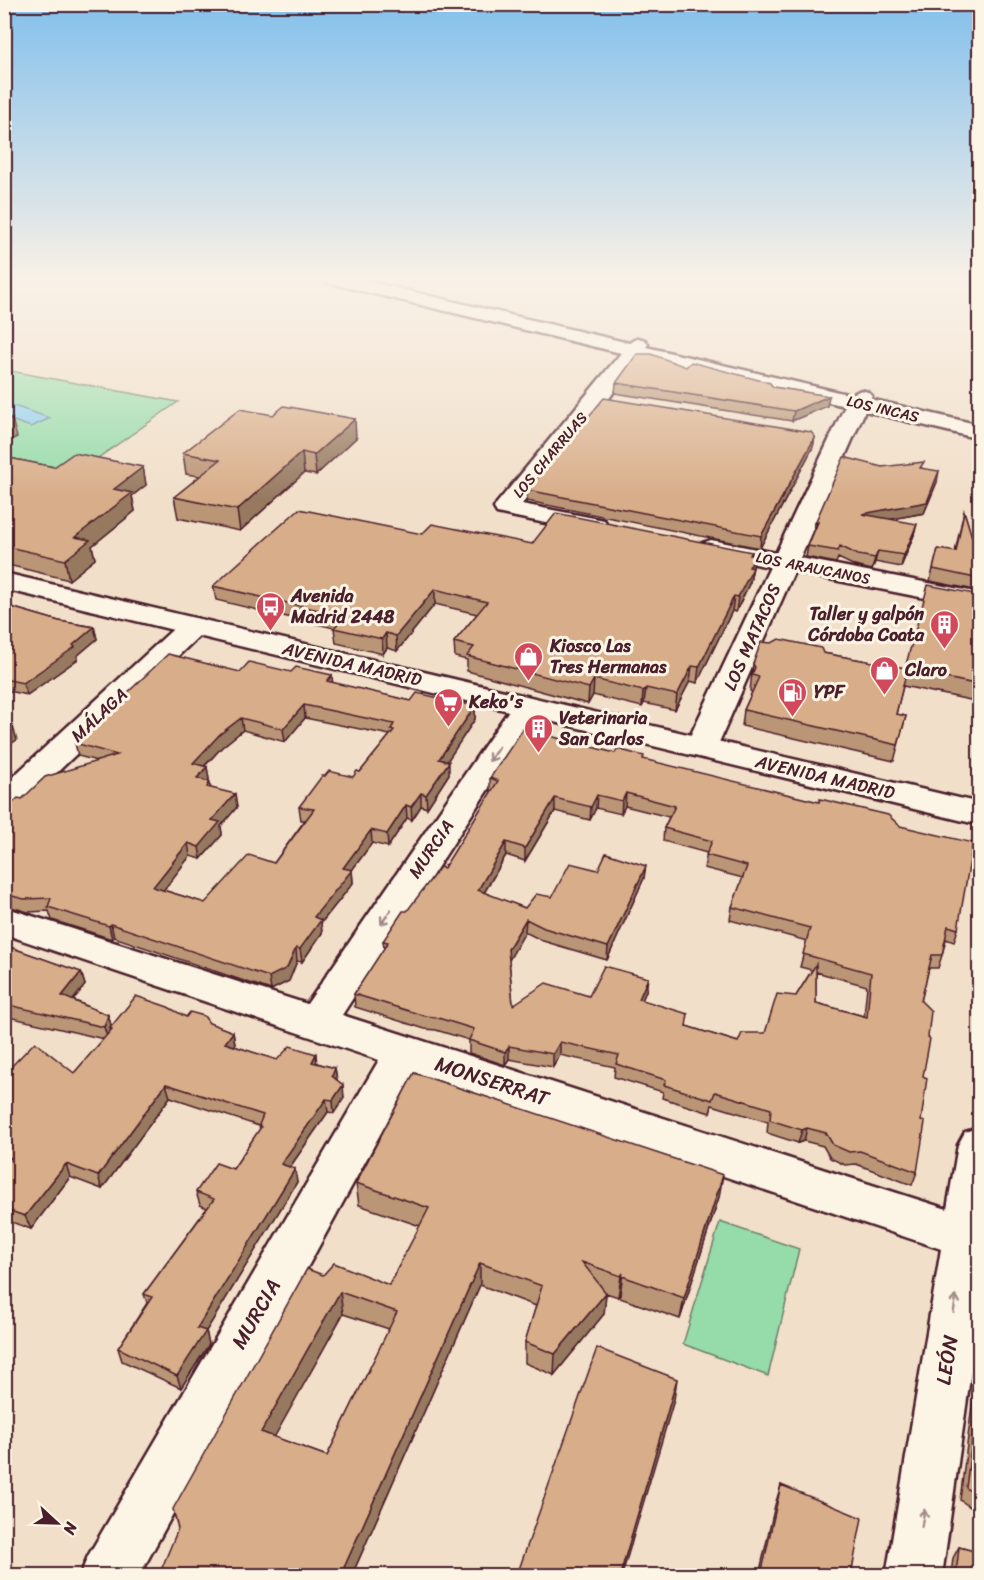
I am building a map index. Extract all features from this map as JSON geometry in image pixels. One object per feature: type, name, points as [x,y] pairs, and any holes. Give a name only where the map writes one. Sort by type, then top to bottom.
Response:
[{"type":"street","name":"LOS CHARRUAS","points":[[622,531],[506,508],[597,399],[632,352]]},
{"type":"street","name":"LOS INCAS","points":[[655,352],[859,399],[980,432]]},
{"type":"street","points":[[597,399],[620,403]]},
{"type":"street","name":"LOS INCAS","points":[[859,399],[980,422]]},
{"type":"street","name":"LOS MATACOS","points":[[702,747],[859,399]]},
{"type":"street","points":[[818,435],[842,439]]},
{"type":"street","name":"LOS ARAUCANOS","points":[[692,544],[980,600]]},
{"type":"street","name":"AVENIDA MADRID","points":[[4,581],[980,814]]},
{"type":"street","name":"MÁLAGA","points":[[4,804],[193,626]]},
{"type":"street","name":"MURCIA","points":[[316,1023],[527,706]]},
{"type":"street","name":"MONSERRAT","points":[[4,920],[972,1239]]},
{"type":"street","name":"MURCIA","points":[[108,1575],[404,1053]]},
{"type":"street","name":"LEÓN","points":[[914,1575],[972,1239],[980,1145]]},
{"type":"green space","points":[[5,370],[178,402],[5,523]]},
{"type":"green space","points":[[720,1222],[799,1249],[768,1376],[683,1344]]},
{"type":"water","points":[[5,403],[50,418],[31,427],[5,418]]},
{"type":"building","points":[[637,354],[651,354],[686,367],[691,362],[770,383],[773,387],[829,396],[794,411],[616,383]]},
{"type":"building","points":[[604,398],[811,432],[815,437],[761,536],[527,490]]},
{"type":"building","points":[[284,406],[355,419],[314,455],[302,452],[237,510],[174,497],[220,460],[183,453],[240,409],[273,415]]},
{"type":"building","points":[[4,417],[12,419],[4,423]]},
{"type":"building","points":[[74,453],[143,467],[114,489],[132,493],[75,537],[90,540],[65,560],[4,546],[4,457],[54,467]]},
{"type":"building","points":[[844,457],[882,467],[924,462],[920,468],[939,471],[927,502],[862,514],[917,524],[904,555],[878,551],[875,558],[858,555],[840,546],[838,551],[808,546],[818,522],[815,523]]},
{"type":"building","points":[[299,509],[422,534],[432,524],[532,544],[556,513],[752,552],[750,555],[755,556],[749,567],[753,568],[738,597],[734,596],[699,667],[692,666],[677,695],[646,688],[643,691],[594,679],[589,688],[467,656],[474,647],[454,642],[487,602],[435,589],[396,636],[386,633],[382,639],[334,628],[345,616],[213,586]]},
{"type":"building","points":[[964,511],[980,563],[980,579],[933,569],[938,549],[956,552]]},
{"type":"building","points":[[928,585],[980,595],[980,685],[907,670],[896,714],[906,716],[898,745],[744,710],[759,677],[752,675],[755,667],[753,664],[761,642],[772,643],[779,639],[821,648],[823,653],[905,668]]},
{"type":"building","points":[[4,605],[59,621],[94,627],[73,645],[75,647],[23,683],[4,679]]},
{"type":"building","points":[[168,654],[240,672],[249,662],[291,672],[296,667],[332,675],[327,681],[411,701],[417,693],[475,706],[439,759],[449,762],[426,795],[421,793],[411,807],[406,805],[387,834],[371,830],[343,868],[352,870],[314,917],[321,920],[300,949],[296,948],[287,968],[269,977],[111,924],[109,926],[48,907],[51,898],[24,899],[4,894],[4,811],[18,798],[22,799],[45,777],[117,755],[75,743]],"holes":[[[304,705],[394,724],[391,729],[394,730],[360,772],[357,771],[353,777],[329,771],[322,776],[299,807],[314,809],[274,863],[249,855],[205,903],[153,887],[188,843],[199,847],[220,822],[212,820],[235,794],[207,787],[210,782],[197,778],[207,767],[193,763],[220,734],[241,718],[283,729]]]},
{"type":"building","points":[[4,725],[13,727],[4,733]]},
{"type":"building","points":[[523,729],[615,753],[617,749],[644,756],[643,759],[819,802],[820,799],[888,815],[900,826],[973,843],[958,929],[948,926],[942,955],[932,955],[921,1001],[931,1011],[928,1037],[930,1039],[923,1076],[927,1078],[921,1121],[925,1122],[917,1172],[860,1151],[849,1152],[833,1145],[826,1133],[807,1128],[802,1130],[770,1120],[771,1109],[715,1092],[712,1100],[664,1085],[666,1080],[616,1064],[619,1055],[560,1042],[553,1054],[509,1046],[505,1052],[469,1040],[474,1029],[354,994],[388,942],[383,941],[403,911],[407,911],[440,867],[444,868],[498,781],[490,778]],"holes":[[[626,793],[675,806],[664,828],[712,841],[706,855],[747,866],[732,907],[810,928],[803,954],[871,973],[867,1017],[816,1003],[816,964],[796,996],[777,994],[765,1033],[742,1033],[738,1042],[686,1026],[688,1014],[639,999],[648,978],[604,966],[589,996],[546,983],[513,1005],[508,949],[526,919],[544,928],[608,947],[646,866],[606,853],[598,870],[570,863],[552,897],[536,894],[525,908],[478,890],[506,842],[525,848],[555,798],[591,807],[597,795],[622,801]]]},
{"type":"building","points":[[4,945],[81,972],[62,996],[108,1015],[104,1027],[4,1004]]},
{"type":"building","points":[[136,996],[168,1007],[186,1017],[190,1012],[204,1016],[209,1023],[233,1032],[225,1043],[277,1060],[290,1046],[316,1054],[312,1062],[335,1068],[332,1076],[343,1085],[333,1100],[326,1099],[281,1164],[295,1169],[197,1328],[206,1331],[177,1376],[118,1348],[152,1297],[144,1294],[214,1199],[196,1192],[216,1163],[233,1169],[261,1127],[259,1125],[263,1115],[166,1084],[98,1176],[66,1164],[25,1216],[4,1209],[4,1165],[11,1158],[4,1155],[4,1074],[35,1042],[74,1073],[112,1029],[110,1028]]},
{"type":"building","points":[[414,1073],[723,1175],[684,1298],[622,1276],[623,1273],[621,1276],[582,1262],[606,1293],[555,1354],[525,1342],[542,1286],[480,1263],[342,1572],[351,1575],[159,1575],[178,1529],[173,1509],[307,1269],[323,1275],[334,1263],[389,1285],[429,1208],[356,1183]],"holes":[[[340,1292],[397,1312],[327,1456],[261,1432]]]},
{"type":"building","points":[[597,1348],[677,1379],[620,1575],[517,1575]]},
{"type":"building","points":[[980,1378],[980,1498],[966,1488]]},
{"type":"building","points":[[781,1485],[862,1518],[851,1575],[761,1575]]},
{"type":"building","points":[[959,1547],[978,1552],[980,1548],[980,1575],[956,1575]]},
{"type":"place","name":"Avenida Madrid 2448","points":[[270,632]]},
{"type":"place","name":"Taller y galpón Córdoba Coata","points":[[945,650]]},
{"type":"place","name":"Kiosco Las Tres Hermanas","points":[[529,682]]},
{"type":"place","name":"Claro","points":[[884,696]]},
{"type":"place","name":"YPF","points":[[793,718]]},
{"type":"place","name":"Keko's","points":[[448,728]]},
{"type":"place","name":"Veterinaria San Carlos","points":[[538,754]]}]
